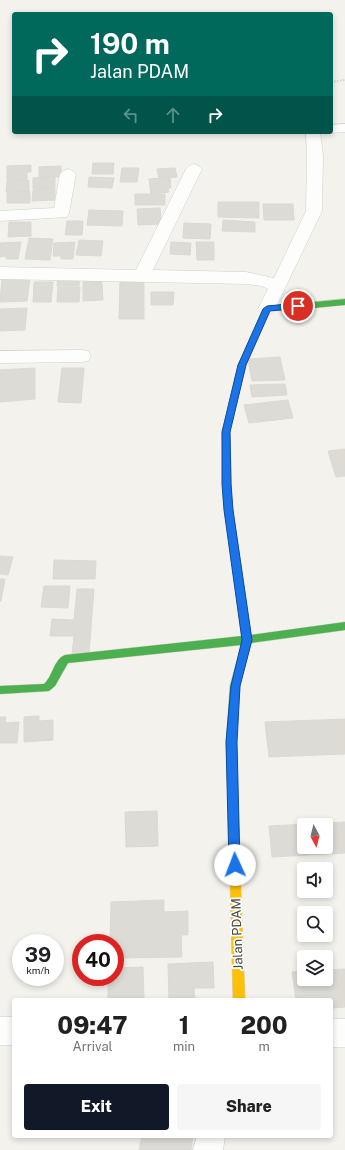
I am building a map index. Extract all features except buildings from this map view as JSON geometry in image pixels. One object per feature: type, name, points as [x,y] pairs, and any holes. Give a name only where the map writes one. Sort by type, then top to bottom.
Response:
[{"type":"street","points":[[333,129],[345,128]]},
{"type":"street","points":[[267,309],[314,211],[315,156],[313,134]]},
{"type":"street","points":[[142,275],[194,169]]},
{"type":"street","points":[[0,216],[61,213],[68,174]]},
{"type":"street","points":[[0,273],[246,278],[266,281],[278,287]]},
{"type":"street","points":[[267,309],[345,302]]},
{"type":"street","name":"Jalan PDAM","points":[[239,998],[232,742],[235,686],[243,641],[228,510],[226,484],[226,432],[242,365],[267,309]]},
{"type":"street","points":[[0,357],[82,356]]},
{"type":"street","points":[[0,690],[46,688],[52,684],[60,664],[65,659],[243,641],[345,626]]},
{"type":"street","points":[[0,1031],[12,1031]]},
{"type":"street","points":[[333,1033],[345,1033]]},
{"type":"street","points":[[208,1150],[211,1138]]},
{"type":"path","points":[[333,82],[345,80]]},
{"type":"traffic: fast","points":[[282,308],[345,302]]},
{"type":"traffic: fast","points":[[228,504],[247,640],[235,686],[231,741],[234,837]]},
{"type":"traffic: fast","points":[[0,690],[46,688],[52,683],[65,659],[216,644],[345,626]]},
{"type":"traffic: slow","points":[[228,504],[226,432],[242,365],[267,309],[282,308]]},
{"type":"traffic: slow","points":[[234,837],[239,998]]},
{"type":"route","points":[[235,865],[232,742],[235,686],[247,640],[228,510],[226,484],[226,432],[242,365],[267,309],[298,306]]}]
